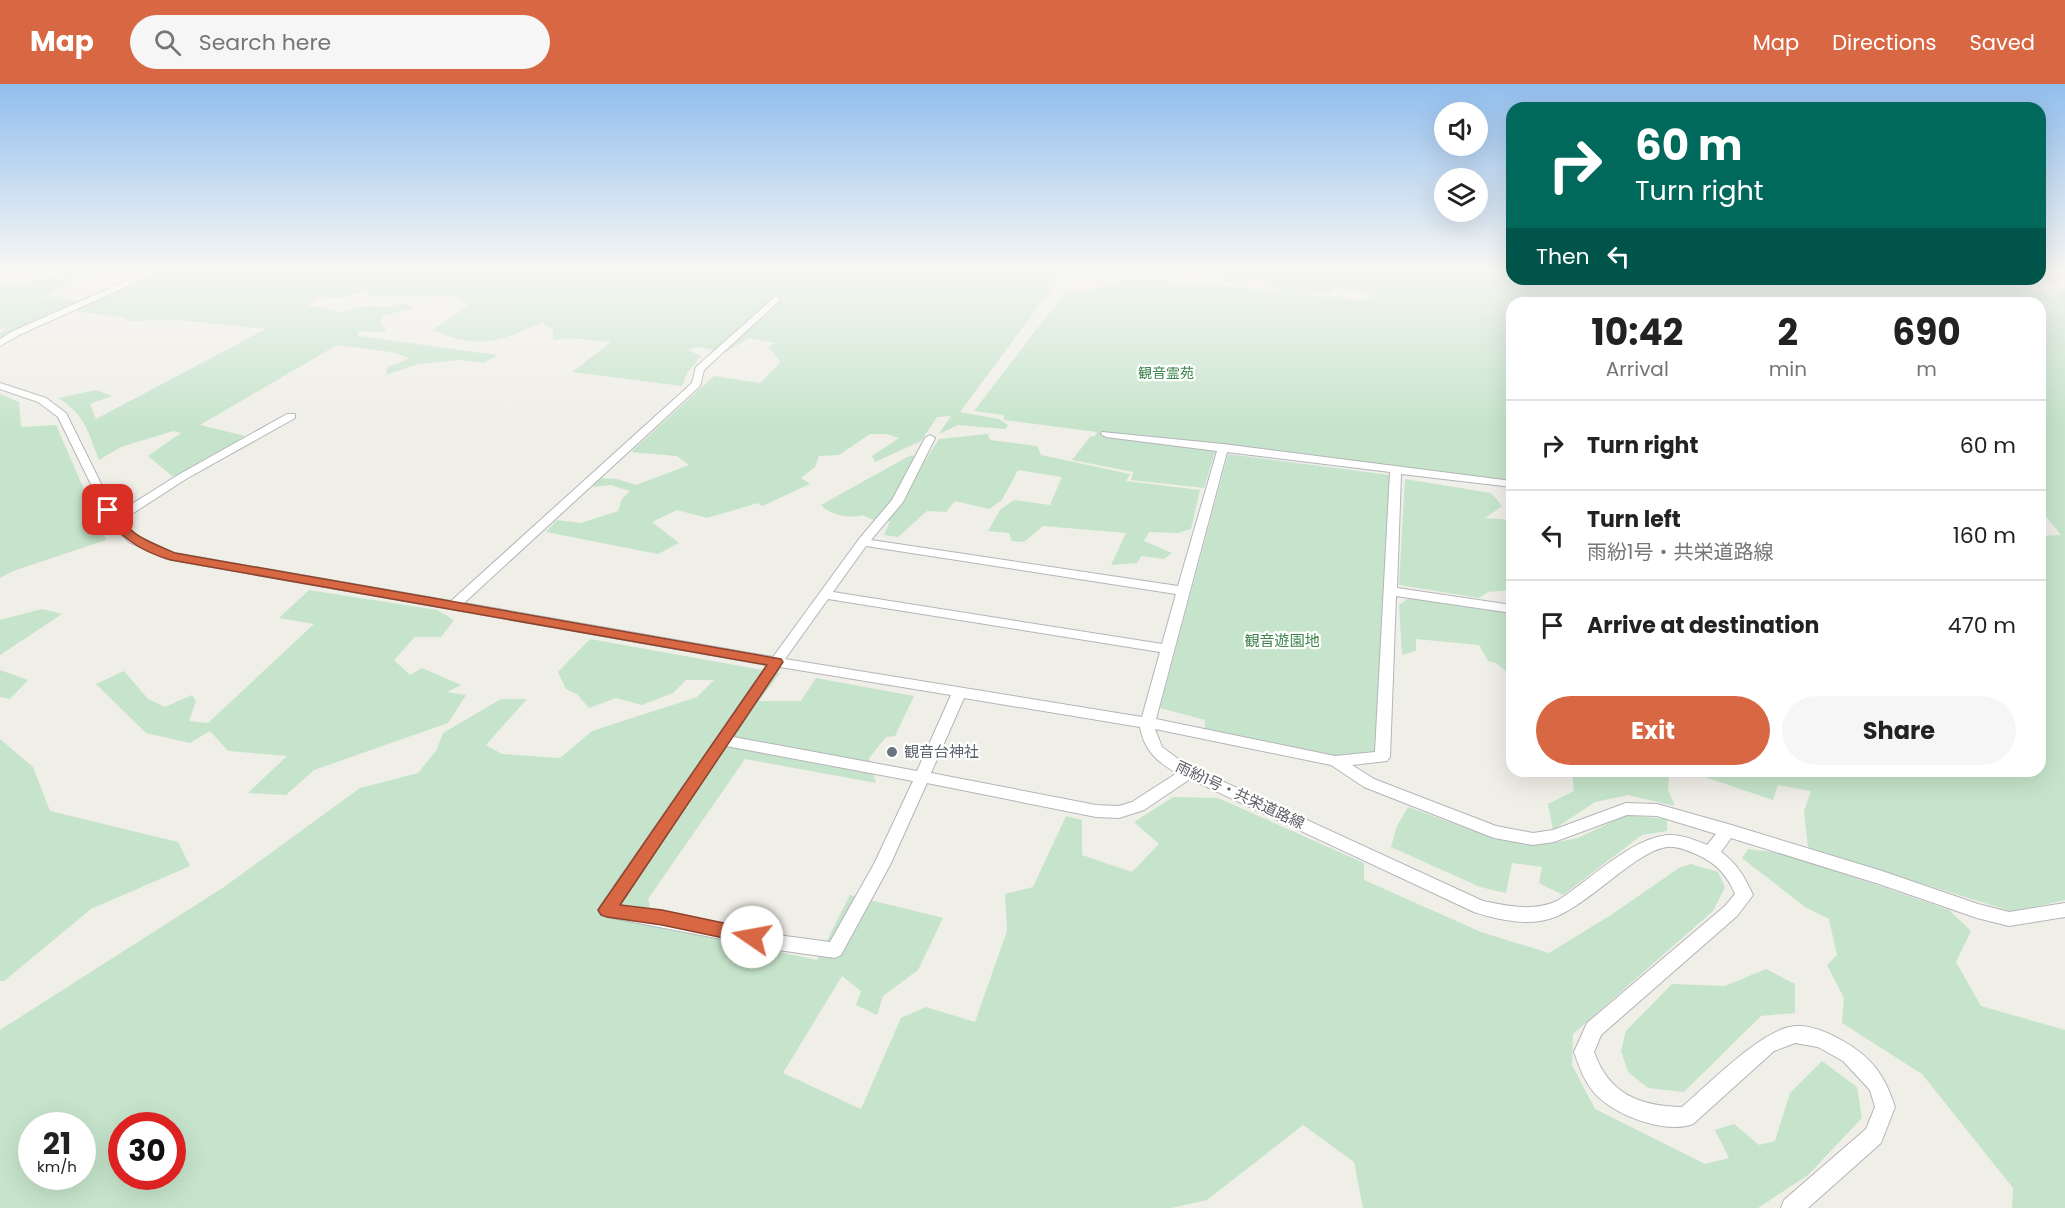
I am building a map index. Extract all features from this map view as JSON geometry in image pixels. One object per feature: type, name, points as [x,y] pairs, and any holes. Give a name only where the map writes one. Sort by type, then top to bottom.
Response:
[{"type":"street","points":[[0,343],[42,321]]},
{"type":"street","points":[[453,606],[697,384],[699,369],[751,321]]},
{"type":"street","points":[[0,386],[42,400],[62,415],[114,521],[133,540],[171,556],[776,662],[1184,729],[1335,761],[1382,757],[1396,469]]},
{"type":"street","points":[[114,521],[182,477],[291,416]]},
{"type":"street","points":[[1106,434],[1506,483]]},
{"type":"street","points":[[930,438],[908,484],[776,662],[607,910],[662,918],[796,946],[835,950],[882,865],[959,693]]},
{"type":"street","points":[[1147,724],[1223,447]]},
{"type":"street","points":[[863,542],[1184,591]]},
{"type":"street","points":[[1390,591],[1506,608]]},
{"type":"street","points":[[827,595],[1168,649]]},
{"type":"street","name":"雨紛1号・共栄道路線","points":[[1147,724],[1149,740],[1159,755],[1189,772],[1480,908],[1525,914],[1546,913],[1568,905],[1647,847],[1664,841],[1684,842],[1711,853],[1725,863],[1738,878],[1744,895],[1731,911],[1594,1029],[1584,1052],[1592,1074],[1609,1094],[1637,1111],[1660,1117],[1686,1117],[1767,1045],[1795,1034],[1822,1039],[1850,1055],[1878,1085],[1885,1107],[1874,1136],[1792,1208]]},
{"type":"street","points":[[721,740],[1096,811],[1119,812],[1138,806],[1189,772]]},
{"type":"street","points":[[1335,761],[1369,783],[1494,832],[1533,839],[1554,836],[1626,809],[1657,810],[1882,878],[1977,911],[2009,919],[2065,910]]},
{"type":"street","points":[[1711,853],[1728,831]]},
{"type":"green space","points":[[0,321],[35,321],[0,338],[0,333],[7,329],[0,327]]},
{"type":"green space","points":[[193,321],[381,321],[387,332],[358,331],[358,336],[498,355],[484,363],[460,360],[418,364],[386,375],[388,367],[410,358],[391,352],[337,345],[200,425],[245,436],[192,473],[172,476],[148,456],[181,433],[173,431],[121,447],[99,460],[80,417],[58,398],[96,390],[112,396],[90,404],[96,419],[266,329]]},
{"type":"green space","points":[[445,321],[1027,321],[960,412],[999,419],[1008,425],[1005,429],[958,425],[939,434],[951,416],[937,417],[921,441],[875,462],[872,456],[899,438],[887,434],[870,434],[839,455],[819,456],[815,467],[801,478],[810,484],[762,506],[758,503],[707,518],[677,510],[652,522],[679,543],[658,554],[546,532],[557,520],[581,523],[618,511],[622,499],[630,491],[611,485],[592,487],[598,478],[617,479],[636,485],[689,465],[677,456],[631,452],[714,376],[760,383],[781,362],[768,347],[776,343],[749,338],[726,352],[698,347],[688,350],[701,356],[687,373],[682,386],[572,372],[611,342],[553,340],[553,330],[542,323],[499,339],[476,342],[432,330]]},
{"type":"green space","name":"観音霊苑","points":[[1043,321],[1506,321],[1506,486],[1216,449],[1204,488],[1131,480],[1133,472],[1072,460],[1090,437],[1095,436],[1097,432],[1004,420],[1004,415],[974,411]]},
{"type":"green space","points":[[2046,321],[2065,321],[2065,900],[2013,912],[1808,848],[1804,811],[1811,791],[1778,785],[1773,800],[1705,777],[2046,777],[2046,536],[2061,535],[2046,516]]},
{"type":"green space","points":[[0,394],[19,402],[21,427],[56,425],[106,540],[13,571],[0,578]]},
{"type":"green space","points":[[988,434],[990,440],[1037,446],[1041,455],[1130,474],[1126,481],[1200,490],[1191,529],[1178,533],[1149,532],[1144,541],[1172,553],[1164,559],[1141,556],[1137,563],[1111,565],[1126,533],[1043,526],[1024,542],[1012,541],[1009,533],[988,531],[1000,510],[1014,500],[1050,505],[1062,477],[1018,470],[1002,500],[989,509],[955,501],[946,512],[927,511],[898,537],[884,535],[890,521],[874,520],[862,515],[851,517],[840,515],[821,505],[909,456],[917,455],[919,470],[939,439]]},
{"type":"green space","name":"観音遊園地","points":[[1228,454],[1390,475],[1377,754],[1333,756],[1205,729],[1205,720],[1160,708]]},
{"type":"green space","points":[[1405,479],[1491,493],[1502,506],[1485,518],[1506,520],[1506,590],[1488,592],[1479,598],[1399,585]]},
{"type":"green space","points":[[309,590],[437,610],[454,620],[441,637],[415,637],[394,660],[410,675],[422,668],[461,685],[447,692],[466,695],[448,723],[314,770],[286,795],[248,793],[287,756],[228,751],[210,731],[190,743],[146,733],[96,684],[124,671],[148,699],[165,707],[192,695],[196,701],[189,721],[208,723],[314,624],[279,618]]},
{"type":"green space","points":[[1409,598],[1506,610],[1506,671],[1496,663],[1488,661],[1479,645],[1416,639],[1416,651],[1402,655],[1399,605]]},
{"type":"green space","points":[[42,609],[62,614],[0,655],[0,620]]},
{"type":"green space","points":[[590,639],[780,673],[759,701],[801,701],[816,678],[914,696],[895,736],[886,737],[869,758],[876,783],[745,759],[648,899],[654,926],[817,960],[850,895],[943,918],[918,970],[883,996],[877,1015],[856,1005],[861,991],[842,976],[783,1073],[861,1109],[901,1018],[926,1007],[975,1022],[1007,931],[1005,894],[1033,887],[1066,816],[1082,820],[1082,855],[1132,872],[1159,844],[1134,822],[1173,797],[1218,798],[1364,863],[1364,880],[1481,932],[1549,953],[1611,915],[1679,868],[1691,864],[1718,872],[1725,887],[1713,911],[1573,1034],[1572,1065],[1595,1109],[1705,1164],[1729,1158],[1715,1130],[1734,1124],[1759,1145],[1775,1141],[1790,1093],[1822,1061],[1857,1087],[1862,1118],[1808,1175],[1758,1208],[1363,1208],[1354,1162],[1303,1125],[1207,1200],[1171,1208],[0,1208],[0,1030],[224,887],[360,788],[418,773],[436,751],[443,733],[501,699],[527,699],[486,745],[502,754],[560,758],[592,731],[697,697],[714,680],[686,680],[673,693],[642,705],[616,698],[589,708],[577,694],[566,689],[558,672]]},
{"type":"green space","points":[[0,670],[28,680],[10,699],[0,697]]},
{"type":"green space","points":[[0,739],[33,767],[50,811],[178,842],[190,866],[91,909],[4,981],[0,981]]},
{"type":"green space","points":[[1573,777],[1669,777],[1668,790],[1675,806],[1628,795],[1595,802],[1553,830],[1548,804],[1574,791]]},
{"type":"green space","points":[[1408,807],[1485,835],[1547,844],[1578,838],[1626,815],[1667,819],[1667,831],[1642,835],[1563,895],[1539,883],[1542,867],[1512,863],[1506,893],[1480,887],[1391,847],[1397,826]]},
{"type":"green space","points":[[1748,849],[1787,854],[1949,910],[1971,931],[1956,962],[1981,1006],[2065,1030],[2065,1208],[2012,1208],[2013,1188],[1922,1074],[1842,1023],[1844,998],[1827,965],[1837,955],[1829,919],[1805,907],[1742,858]]},
{"type":"green space","points":[[1766,969],[1795,984],[1795,1013],[1761,1016],[1684,1092],[1648,1088],[1628,1072],[1621,1051],[1626,1031],[1672,984],[1725,986]]},
{"type":"place","name":"観音台神社","points":[[892,752]]},
{"type":"route","points":[[108,510],[123,532],[133,540],[158,552],[203,564],[776,662],[607,910],[662,918],[752,937]]}]
